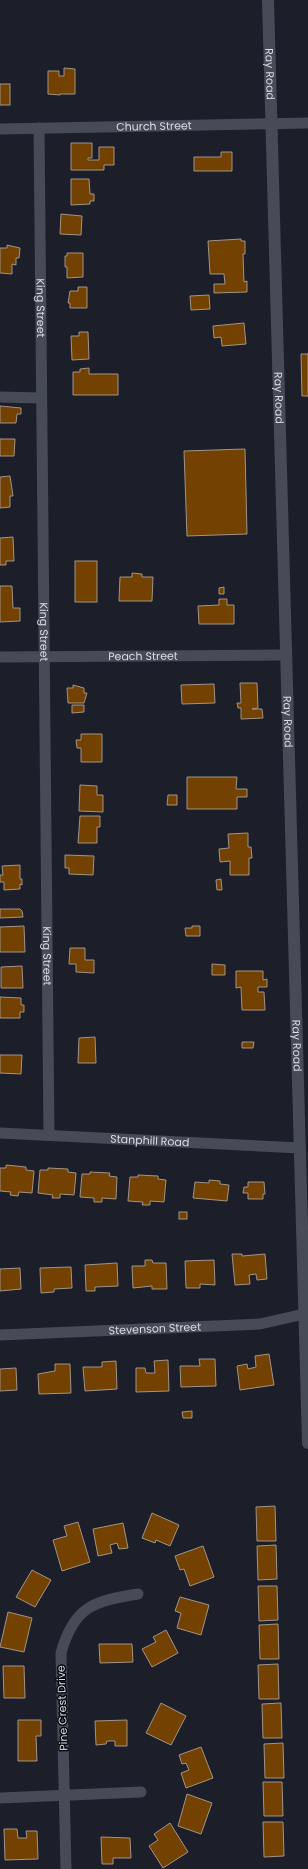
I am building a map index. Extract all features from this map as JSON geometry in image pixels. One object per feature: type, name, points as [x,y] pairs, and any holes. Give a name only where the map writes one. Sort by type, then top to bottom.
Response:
[{"type":"street","name":"Ray Road","points":[[268,0],[300,1148],[306,1313],[308,1443]]},
{"type":"street","name":"Church Street","points":[[0,129],[308,123]]},
{"type":"street","name":"King Street","points":[[39,128],[49,1135]]},
{"type":"street","points":[[0,396],[42,398]]},
{"type":"street","name":"Peach Street","points":[[0,657],[286,655]]},
{"type":"street","name":"Stanphill Road","points":[[0,1133],[300,1148]]},
{"type":"street","name":"Stevenson Street","points":[[0,1335],[260,1324],[306,1313]]},
{"type":"street","name":"Pine Crest Drive","points":[[66,1869],[60,1667],[61,1653],[65,1639],[74,1622],[83,1612],[95,1604],[108,1599],[138,1594]]},
{"type":"street","points":[[0,1798],[141,1792]]},
{"type":"building","points":[[64,68],[75,69],[75,94],[48,94],[48,71],[59,71],[59,76],[64,76]]},
{"type":"building","points":[[0,84],[10,84],[10,105],[0,105]]},
{"type":"building","points":[[71,143],[92,143],[92,158],[88,158],[88,160],[99,160],[99,147],[114,147],[114,165],[104,165],[104,170],[71,170]]},
{"type":"building","points":[[221,152],[232,152],[232,171],[194,171],[194,157],[221,157]]},
{"type":"building","points":[[71,179],[89,179],[90,194],[94,194],[94,201],[90,201],[90,204],[71,205]]},
{"type":"building","points":[[61,214],[82,216],[81,235],[60,234]]},
{"type":"building","points":[[241,239],[241,241],[245,241],[245,254],[243,254],[244,282],[247,281],[247,292],[214,293],[214,284],[225,284],[224,274],[210,274],[208,241]]},
{"type":"building","points":[[7,245],[20,248],[19,258],[16,258],[16,265],[12,264],[12,274],[0,273],[0,248],[7,248]]},
{"type":"building","points":[[67,253],[83,253],[83,277],[67,278],[65,256],[67,256]]},
{"type":"building","points":[[78,287],[87,287],[87,308],[70,308],[70,303],[68,303],[70,291],[78,291]]},
{"type":"building","points":[[209,295],[210,309],[191,310],[190,296]]},
{"type":"building","points":[[244,323],[246,344],[222,346],[221,337],[214,338],[213,326]]},
{"type":"building","points":[[79,332],[88,332],[89,359],[72,360],[71,336],[79,336]]},
{"type":"building","points":[[301,354],[308,354],[308,396],[302,396]]},
{"type":"building","points":[[89,368],[89,374],[118,374],[118,395],[73,395],[73,372],[80,372],[80,369]]},
{"type":"building","points":[[0,406],[21,408],[21,414],[17,414],[16,423],[0,423]]},
{"type":"building","points":[[0,439],[15,439],[14,456],[0,456]]},
{"type":"building","points":[[245,449],[247,534],[187,536],[184,451]]},
{"type":"building","points":[[10,476],[13,496],[10,496],[10,507],[0,508],[0,477]]},
{"type":"building","points":[[13,537],[14,561],[6,561],[6,565],[0,565],[0,538]]},
{"type":"building","points":[[75,561],[97,561],[97,602],[75,602]]},
{"type":"building","points":[[132,573],[142,574],[142,577],[153,577],[152,601],[119,601],[120,577],[132,577]]},
{"type":"building","points":[[0,586],[12,586],[13,608],[20,608],[20,621],[0,622]]},
{"type":"building","points":[[224,587],[224,594],[219,594],[219,588]]},
{"type":"building","points":[[219,599],[227,599],[227,605],[234,605],[234,624],[199,624],[198,606],[219,605]]},
{"type":"building","points":[[240,683],[257,683],[258,708],[252,709],[262,709],[263,718],[241,719],[241,708],[238,708],[237,703],[241,703]]},
{"type":"building","points":[[214,684],[215,703],[182,704],[181,685]]},
{"type":"building","points":[[73,685],[84,688],[84,693],[87,693],[84,703],[68,703],[67,688],[73,688]]},
{"type":"building","points":[[72,705],[84,705],[84,712],[72,713]]},
{"type":"building","points":[[81,734],[102,734],[102,762],[81,762],[81,748],[77,748],[76,740],[81,740]]},
{"type":"building","points":[[187,777],[237,777],[236,789],[247,789],[247,797],[237,797],[237,809],[187,809]]},
{"type":"building","points":[[80,785],[97,786],[97,795],[103,795],[103,812],[79,811]]},
{"type":"building","points":[[168,795],[177,795],[177,805],[167,805]]},
{"type":"building","points":[[80,816],[100,816],[100,827],[97,827],[97,843],[78,843]]},
{"type":"building","points":[[248,833],[248,847],[251,847],[252,858],[249,858],[249,875],[230,875],[230,861],[220,862],[219,849],[229,848],[228,834]]},
{"type":"building","points":[[65,855],[94,856],[93,875],[69,874],[69,868],[65,868]]},
{"type":"building","points":[[20,865],[20,879],[22,879],[22,885],[20,884],[20,889],[4,890],[4,882],[0,882],[0,875],[3,875],[2,866]]},
{"type":"building","points":[[221,879],[222,890],[217,890],[216,880]]},
{"type":"building","points":[[0,909],[20,909],[23,917],[0,918]]},
{"type":"building","points":[[24,926],[25,952],[0,952],[0,927]]},
{"type":"building","points":[[192,926],[200,926],[200,936],[186,936],[185,928],[192,928]]},
{"type":"building","points":[[70,948],[85,948],[85,960],[94,960],[94,973],[76,972],[76,964],[69,964]]},
{"type":"building","points":[[212,964],[225,965],[225,975],[212,975]]},
{"type":"building","points":[[22,966],[23,988],[1,988],[1,967]]},
{"type":"building","points":[[236,971],[263,971],[263,980],[267,979],[267,987],[258,987],[258,992],[264,992],[265,1010],[242,1010],[241,987],[236,988]]},
{"type":"building","points":[[0,997],[21,998],[21,1005],[24,1005],[24,1012],[20,1012],[20,1018],[0,1018]]},
{"type":"building","points":[[95,1037],[96,1063],[78,1063],[79,1038]]},
{"type":"building","points":[[242,1042],[254,1042],[253,1048],[242,1048]]},
{"type":"building","points":[[0,1055],[22,1055],[21,1074],[0,1073]]},
{"type":"building","points":[[6,1165],[26,1167],[26,1170],[34,1171],[32,1193],[19,1192],[18,1196],[10,1195],[11,1192],[0,1191],[0,1168],[6,1168]]},
{"type":"building","points":[[48,1168],[68,1169],[68,1172],[76,1173],[74,1195],[60,1194],[60,1198],[52,1198],[53,1195],[38,1193],[40,1170],[48,1170]]},
{"type":"building","points":[[90,1172],[110,1173],[109,1176],[117,1177],[116,1199],[102,1198],[102,1202],[94,1202],[94,1198],[80,1197],[82,1174],[90,1174]]},
{"type":"building","points":[[138,1175],[158,1176],[158,1179],[166,1180],[164,1202],[150,1201],[150,1205],[142,1205],[143,1202],[128,1201],[130,1177],[138,1177]]},
{"type":"building","points":[[209,1180],[220,1181],[220,1184],[229,1185],[227,1201],[193,1198],[195,1182],[209,1183]]},
{"type":"building","points":[[248,1182],[264,1182],[265,1194],[263,1194],[263,1199],[248,1199],[248,1193],[243,1193],[244,1187],[248,1187]]},
{"type":"building","points":[[179,1212],[187,1212],[187,1219],[179,1219]]},
{"type":"building","points":[[232,1254],[242,1254],[242,1256],[265,1254],[267,1279],[257,1280],[256,1274],[249,1275],[250,1284],[235,1285]]},
{"type":"building","points":[[145,1260],[152,1260],[153,1263],[166,1263],[167,1289],[152,1289],[152,1286],[133,1288],[132,1266],[145,1266]]},
{"type":"building","points":[[214,1260],[215,1285],[200,1284],[200,1288],[186,1288],[185,1261]]},
{"type":"building","points":[[117,1263],[118,1286],[95,1287],[95,1291],[86,1291],[85,1265]]},
{"type":"building","points":[[71,1267],[72,1288],[54,1289],[54,1292],[41,1293],[40,1268]]},
{"type":"building","points":[[20,1268],[21,1289],[0,1291],[0,1269]]},
{"type":"building","points":[[269,1354],[274,1385],[240,1390],[237,1366],[247,1364],[248,1369],[256,1367],[255,1356]]},
{"type":"building","points":[[199,1359],[215,1359],[216,1386],[181,1387],[180,1366],[200,1366]]},
{"type":"building","points":[[168,1360],[169,1391],[136,1392],[136,1368],[145,1368],[146,1373],[155,1373],[154,1361]]},
{"type":"building","points":[[116,1361],[117,1389],[85,1391],[83,1367],[102,1367],[102,1362]]},
{"type":"building","points":[[55,1364],[70,1364],[71,1393],[39,1394],[38,1374],[55,1371]]},
{"type":"building","points":[[16,1368],[17,1390],[0,1391],[0,1369]]},
{"type":"building","points":[[192,1411],[192,1418],[183,1418],[182,1412]]},
{"type":"building","points":[[275,1506],[276,1541],[257,1541],[256,1507]]},
{"type":"building","points":[[152,1513],[179,1525],[170,1546],[156,1540],[155,1543],[142,1538]]},
{"type":"building","points":[[78,1522],[90,1562],[62,1571],[53,1540],[67,1536],[64,1526]]},
{"type":"building","points":[[123,1523],[128,1548],[119,1549],[117,1543],[110,1545],[112,1553],[98,1556],[93,1529]]},
{"type":"building","points":[[276,1545],[277,1579],[258,1580],[257,1546]]},
{"type":"building","points":[[203,1546],[214,1577],[190,1586],[184,1569],[180,1570],[175,1556]]},
{"type":"building","points":[[32,1570],[51,1580],[35,1607],[16,1597]]},
{"type":"building","points":[[258,1586],[277,1586],[278,1620],[259,1621]]},
{"type":"building","points":[[180,1597],[209,1605],[201,1635],[177,1628],[181,1613],[175,1611]]},
{"type":"building","points":[[8,1612],[32,1618],[24,1652],[0,1647]]},
{"type":"building","points":[[278,1624],[279,1659],[260,1659],[259,1625]]},
{"type":"building","points":[[166,1630],[178,1653],[152,1667],[142,1649],[156,1642],[153,1637]]},
{"type":"building","points":[[99,1644],[132,1644],[133,1662],[100,1663]]},
{"type":"building","points":[[278,1664],[279,1699],[259,1699],[258,1665]]},
{"type":"building","points":[[3,1666],[24,1666],[25,1698],[4,1698]]},
{"type":"building","points":[[161,1703],[186,1716],[171,1745],[146,1733]]},
{"type":"building","points":[[281,1703],[282,1738],[263,1738],[262,1704]]},
{"type":"building","points":[[18,1720],[41,1720],[41,1736],[36,1736],[37,1761],[18,1761]]},
{"type":"building","points":[[127,1720],[127,1746],[115,1746],[115,1741],[107,1741],[106,1744],[96,1745],[95,1721]]},
{"type":"building","points":[[283,1743],[284,1778],[265,1778],[264,1744]]},
{"type":"building","points":[[201,1747],[213,1778],[186,1788],[181,1773],[189,1770],[186,1763],[182,1764],[179,1755]]},
{"type":"building","points":[[263,1782],[282,1782],[283,1816],[264,1816]]},
{"type":"building","points":[[187,1794],[212,1803],[201,1834],[178,1826]]},
{"type":"building","points":[[263,1822],[283,1822],[284,1856],[264,1857]]},
{"type":"building","points":[[170,1823],[188,1852],[163,1868],[149,1846],[158,1840],[154,1834]]},
{"type":"building","points":[[4,1829],[17,1829],[18,1838],[27,1838],[26,1831],[37,1831],[38,1859],[5,1860]]},
{"type":"building","points":[[101,1837],[130,1838],[131,1858],[113,1858],[113,1864],[102,1864]]}]
